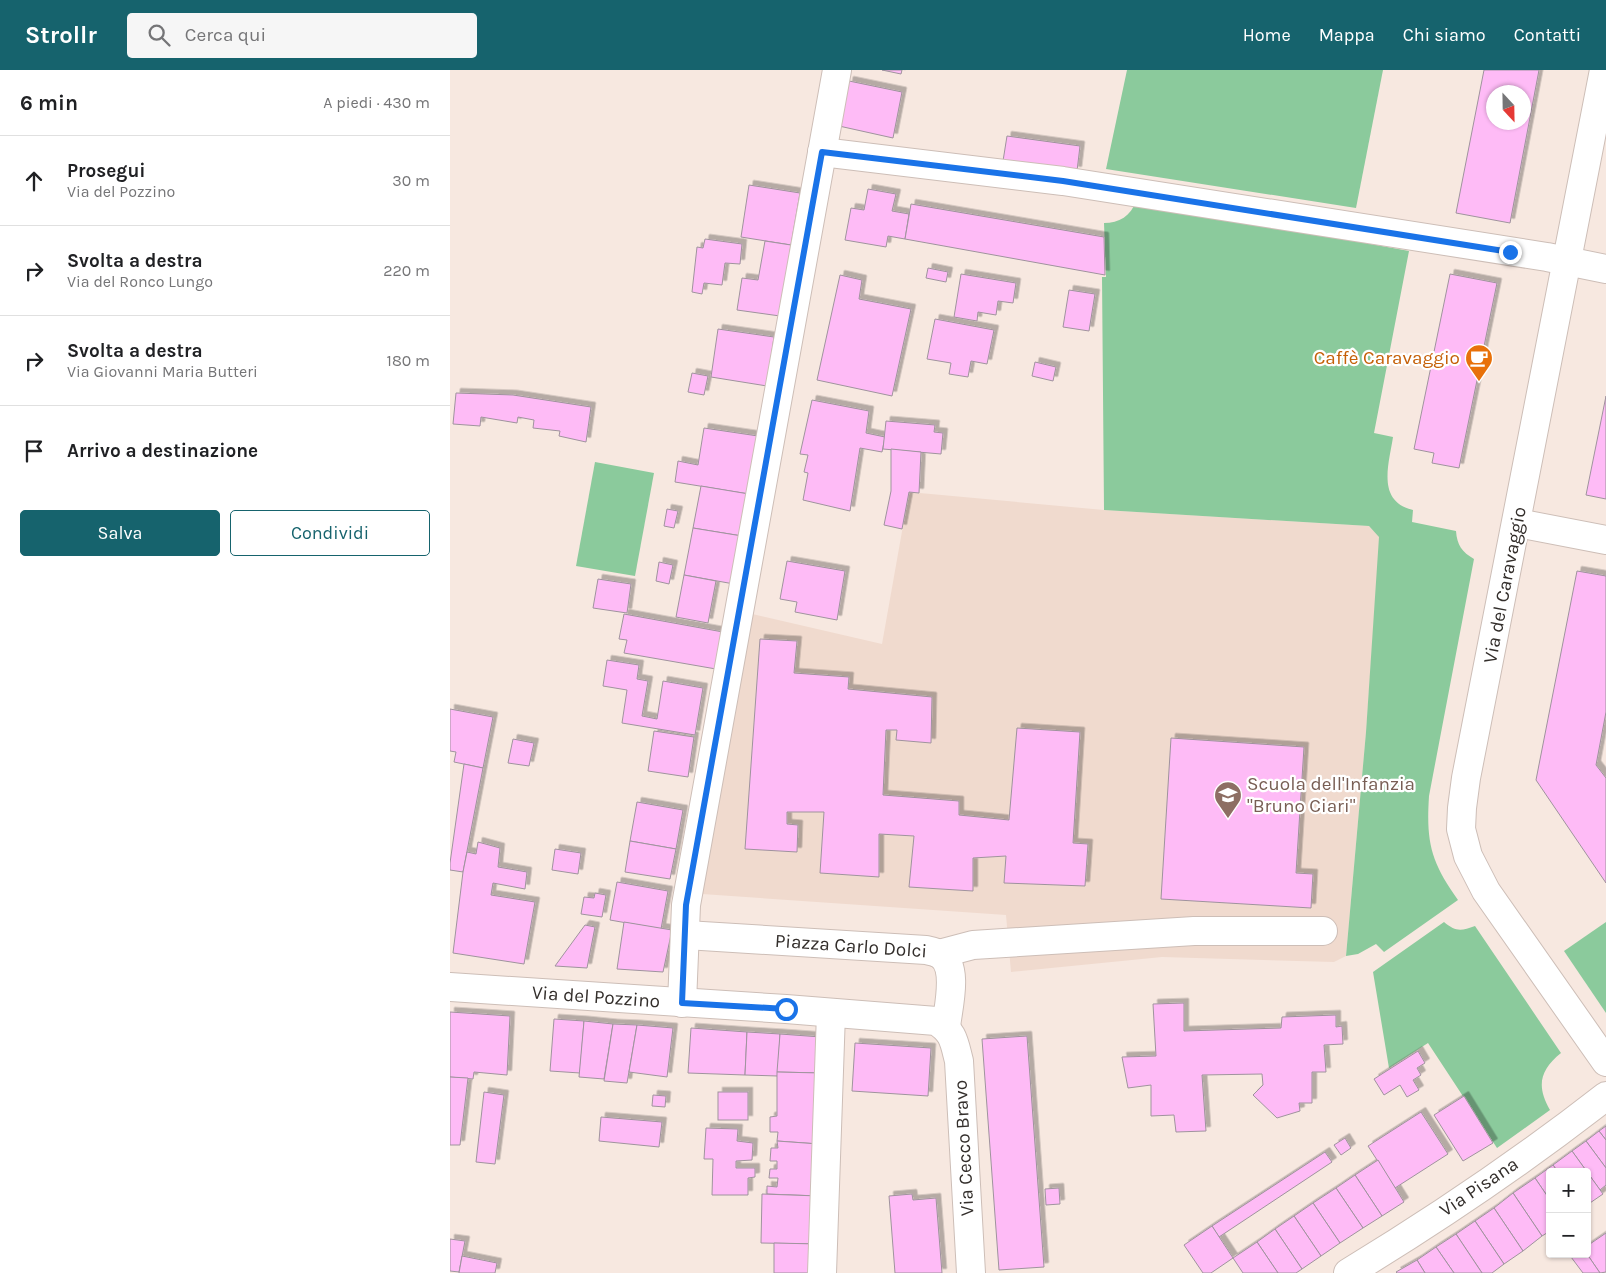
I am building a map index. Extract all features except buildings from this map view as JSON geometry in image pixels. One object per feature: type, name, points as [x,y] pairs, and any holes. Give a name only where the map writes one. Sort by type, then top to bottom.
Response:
[{"type":"street","points":[[682,1003],[686,905],[838,70]]},
{"type":"street","name":"Via del Caravaggio","points":[[1604,70],[1466,778],[1461,814],[1462,836],[1468,856],[1486,892],[1606,1062]]},
{"type":"street","points":[[822,152],[1063,181],[1568,261],[1606,269]]},
{"type":"street","points":[[1517,523],[1606,540]]},
{"type":"street","points":[[939,954],[974,945],[1194,931],[1323,931]]},
{"type":"street","name":"Piazza Carlo Dolci","points":[[686,935],[926,950],[939,954],[948,964],[950,973],[951,987],[946,1027]]},
{"type":"street","name":"Via del Pozzino","points":[[450,986],[925,1019],[936,1021],[946,1027]]},
{"type":"street","points":[[822,1273],[831,1013]]},
{"type":"street","name":"Via Cecco Bravo","points":[[946,1027],[953,1038],[958,1061],[971,1273]]},
{"type":"street","name":"Via Pisana","points":[[1348,1273],[1492,1179],[1558,1133],[1606,1096]]},
{"type":"shaded area","points":[[909,492],[1104,510],[1369,526],[1380,537],[1366,732],[1346,956],[1334,962],[1162,957],[1011,972],[1006,915],[702,894],[748,613],[882,644]]},
{"type":"green space","points":[[1127,70],[1383,70],[1356,208],[1106,169]]},
{"type":"green space","points":[[1136,201],[1409,251],[1374,433],[1393,437],[1388,470],[1389,490],[1394,499],[1401,505],[1413,510],[1412,522],[1456,531],[1461,548],[1474,559],[1429,796],[1428,812],[1430,840],[1436,863],[1458,900],[1384,952],[1376,944],[1358,954],[1346,956],[1366,732],[1379,537],[1369,526],[1104,510],[1102,277],[1106,277],[1104,223],[1115,222],[1124,218],[1131,211]]},
{"type":"green space","points":[[595,462],[654,473],[635,576],[576,566]]},
{"type":"green space","points":[[1444,922],[1452,928],[1459,930],[1475,926],[1561,1053],[1548,1066],[1542,1079],[1543,1093],[1550,1110],[1497,1148],[1428,1043],[1389,1068],[1373,972]]},
{"type":"green space","points":[[1606,922],[1606,1013],[1564,951]]},
{"type":"place","name":"Caffè Caravaggio","points":[[1479,382]]},
{"type":"place","name":"Scuola dell'Infanzia \"Bruno Ciari\"","points":[[1228,819]]},
{"type":"route","points":[[786,1009],[682,1003],[686,905],[822,152],[1063,181],[1510,252]]}]
